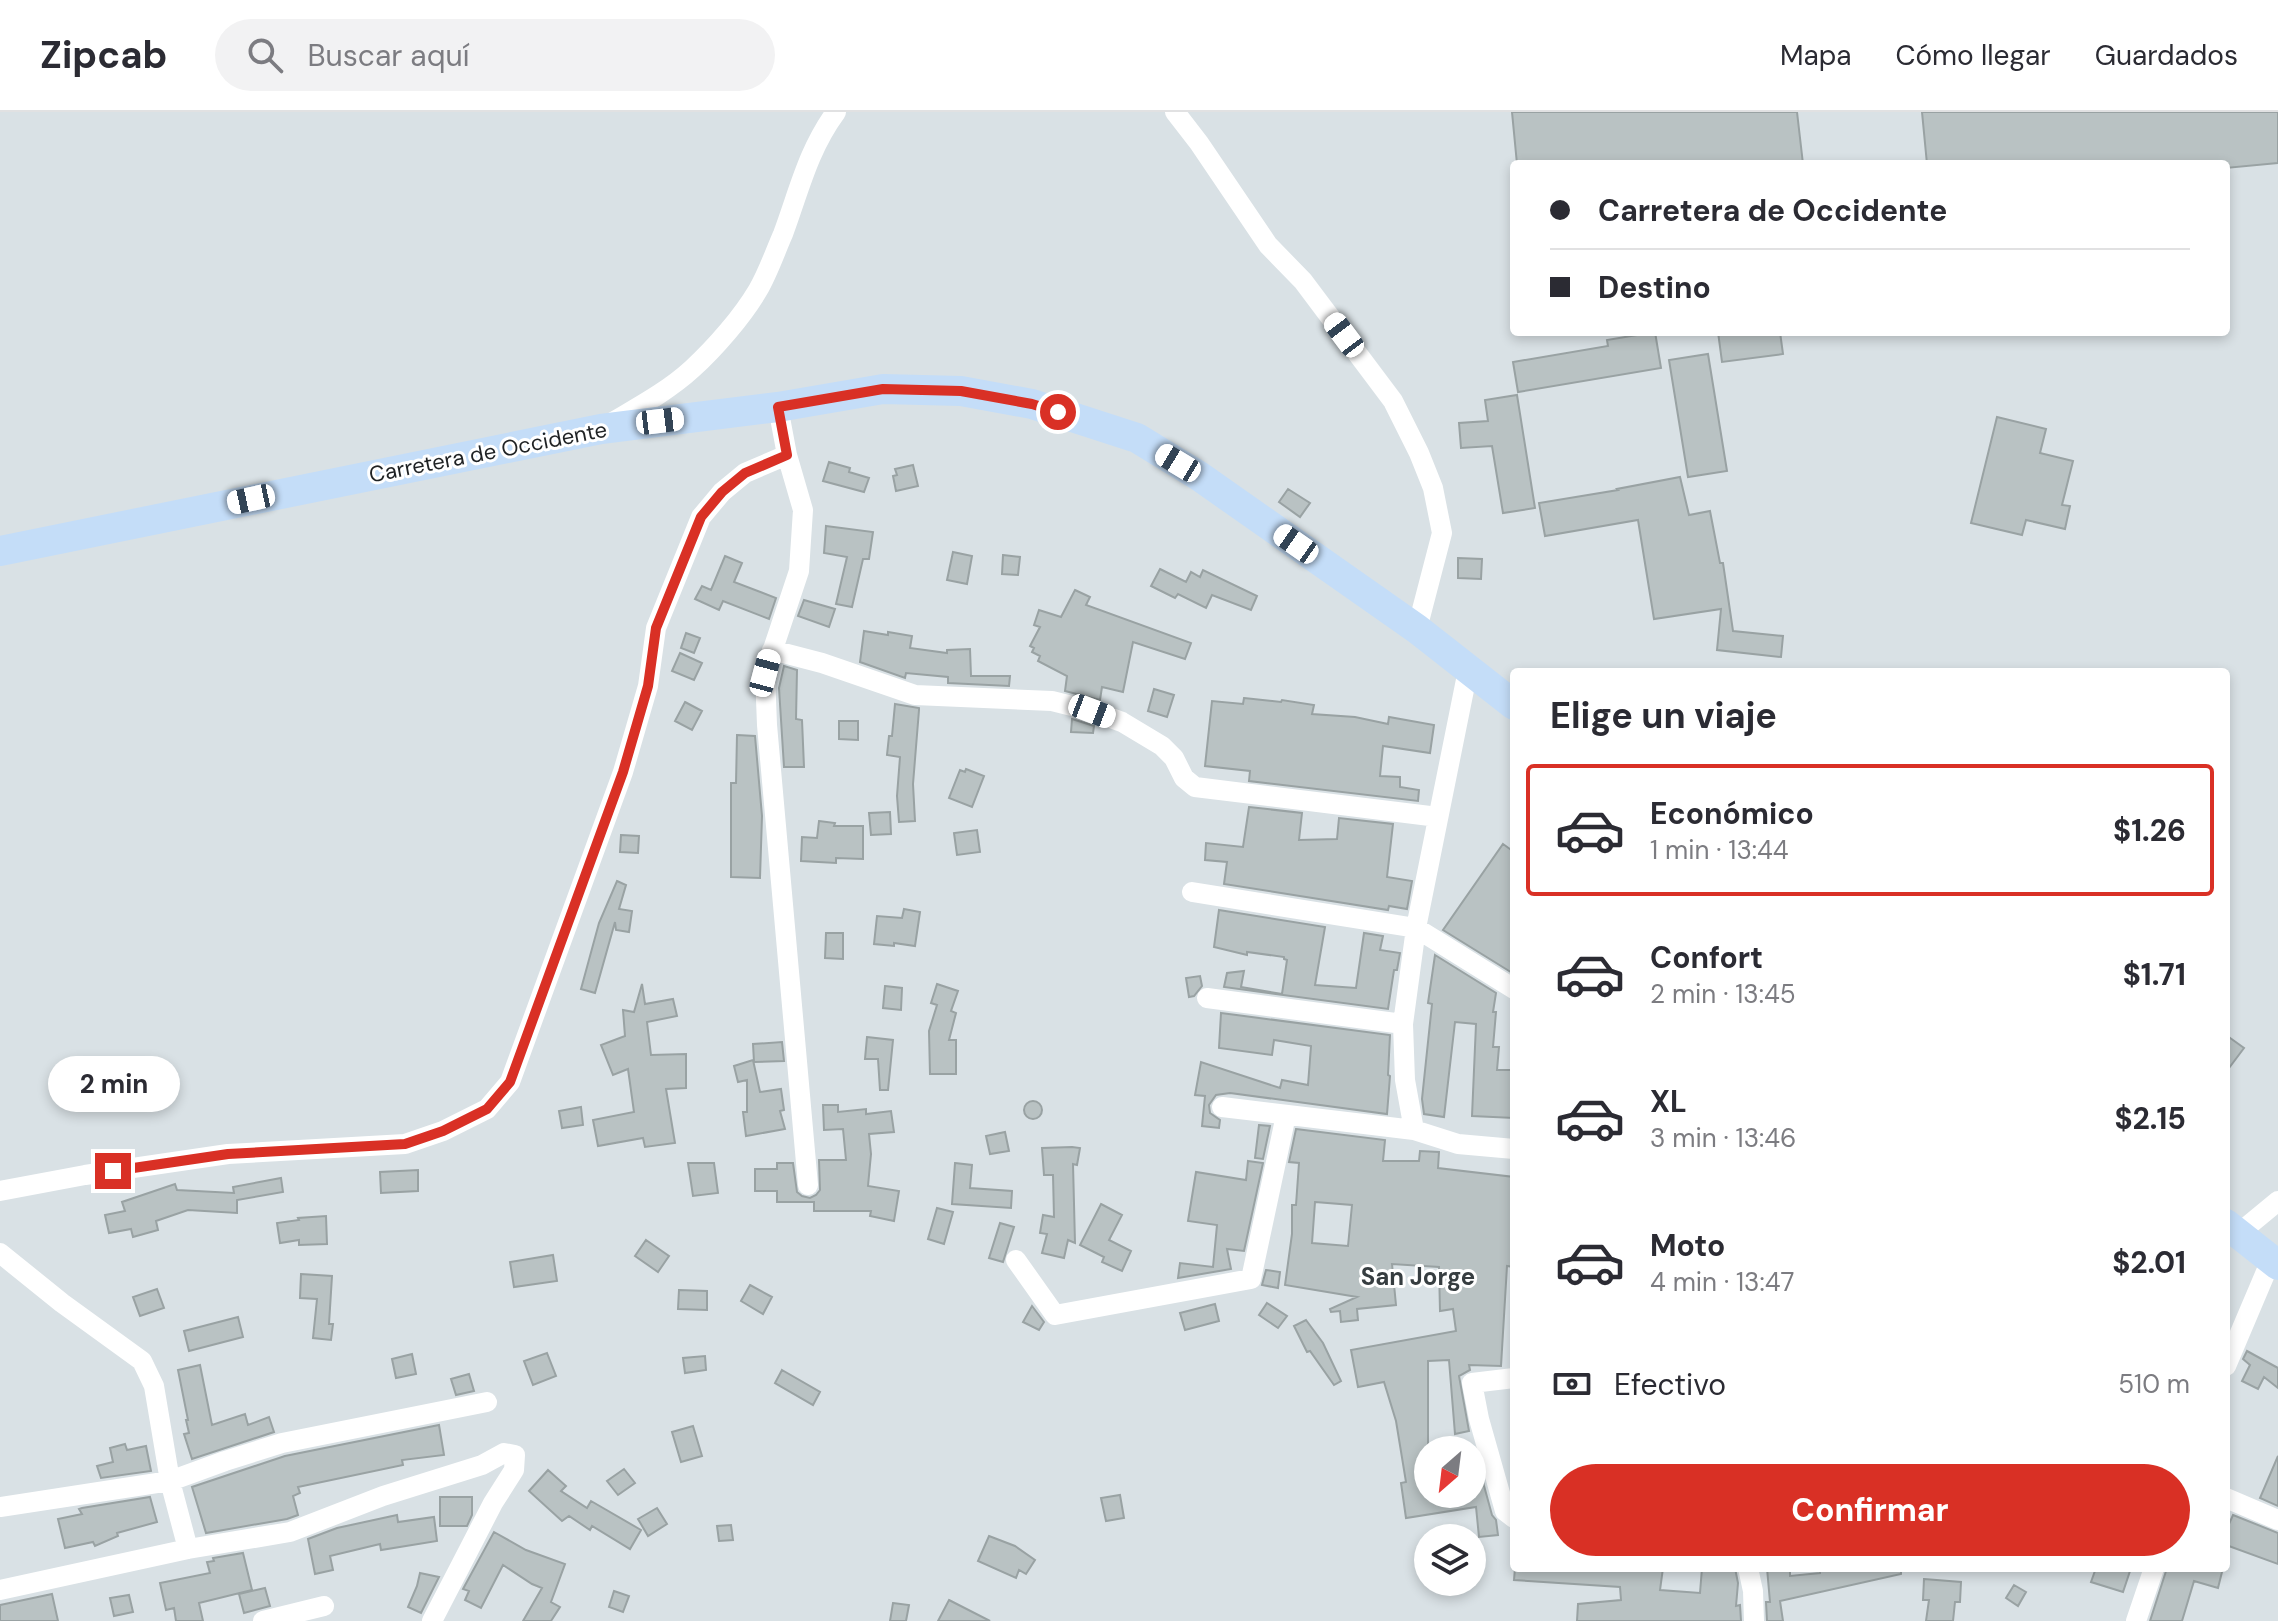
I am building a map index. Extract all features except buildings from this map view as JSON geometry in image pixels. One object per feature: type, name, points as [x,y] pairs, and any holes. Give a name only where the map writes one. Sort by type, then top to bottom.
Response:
[{"type":"main road","name":"Carretera de Occidente","points":[[0,551],[601,429],[778,407],[883,389],[961,391],[1032,404],[1137,438],[1199,476],[1417,629],[1510,702]]},
{"type":"main road","points":[[2232,1229],[2275,1262]]},
{"type":"street","points":[[601,429],[691,370],[741,313],[758,290],[783,234],[820,134],[836,112]]},
{"type":"street","points":[[1175,112],[1268,245],[1303,281],[1393,401],[1419,453],[1433,488],[1442,533],[1417,629]]},
{"type":"street","points":[[778,407],[787,455],[803,510],[799,571],[765,673],[767,725],[808,1185]]},
{"type":"street","points":[[0,1191],[228,1154],[405,1144],[443,1131],[487,1109],[510,1082],[623,772],[648,686],[656,628],[701,517],[722,492],[745,473],[787,455]]},
{"type":"street","points":[[772,650],[822,663],[915,695],[1052,701],[1092,711],[1122,722],[1162,746],[1174,758],[1184,778],[1195,787],[1438,817]]},
{"type":"street","points":[[1414,1130],[1405,1080],[1403,1024],[1416,928],[1468,670]]},
{"type":"street","points":[[1192,892],[1416,928],[1510,987]]},
{"type":"street","points":[[1207,998],[1403,1024]]},
{"type":"street","points":[[1222,1107],[1414,1130],[1458,1144],[1510,1149]]},
{"type":"street","points":[[1016,1260],[1055,1315],[1251,1279],[1286,1115]]},
{"type":"street","points":[[2232,1229],[2278,1201]]},
{"type":"street","points":[[0,1253],[142,1361],[154,1386],[170,1481],[188,1549]]},
{"type":"street","points":[[2230,1358],[2275,1262]]},
{"type":"street","points":[[1510,1378],[1472,1383],[1505,1511],[1510,1515]]},
{"type":"street","points":[[0,1507],[170,1481],[282,1443],[487,1402]]},
{"type":"street","points":[[0,1590],[188,1549],[290,1532],[383,1496],[482,1465],[504,1453],[515,1455],[514,1470],[493,1503],[432,1621]]},
{"type":"street","points":[[2230,1500],[2278,1520]]},
{"type":"street","points":[[1749,1572],[1754,1621]]},
{"type":"street","points":[[2136,1621],[2153,1572]]},
{"type":"street","points":[[263,1621],[324,1606]]},
{"type":"district","name":"San Jorge","points":[[1418,1276]]},
{"type":"route","points":[[113,1171],[228,1154],[405,1144],[443,1131],[487,1109],[510,1082],[623,772],[648,686],[656,628],[701,517],[722,492],[745,473],[787,455],[778,407],[883,389],[961,391],[1058,412]]}]
